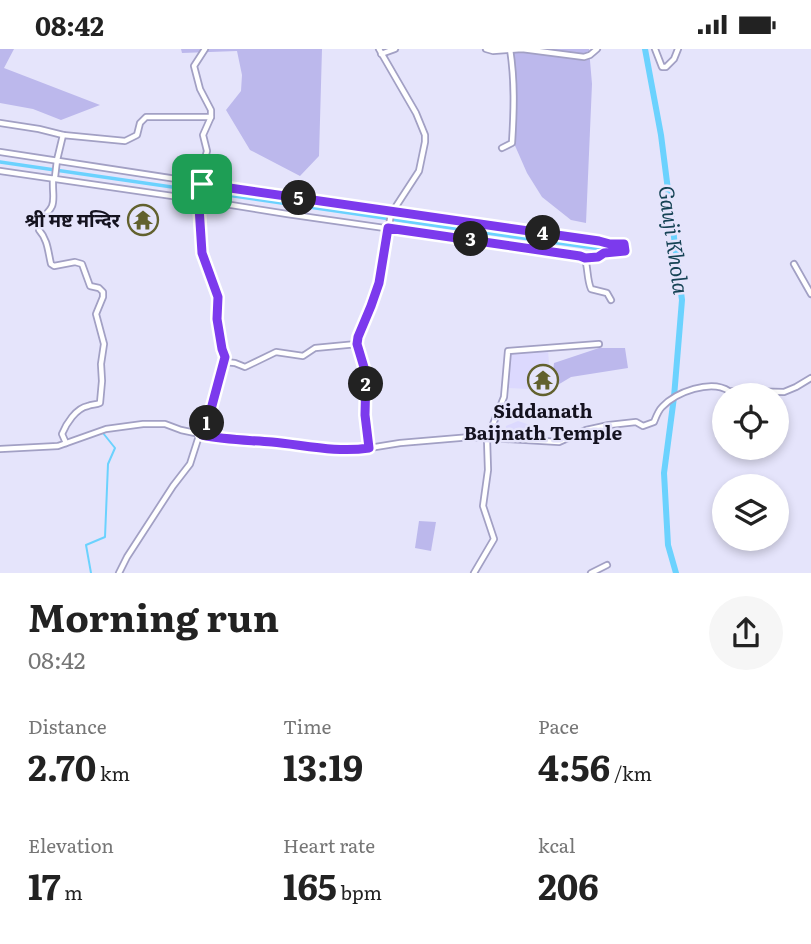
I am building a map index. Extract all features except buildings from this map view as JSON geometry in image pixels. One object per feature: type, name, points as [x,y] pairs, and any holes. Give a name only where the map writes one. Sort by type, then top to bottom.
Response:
[{"type":"street","points":[[119,573],[173,486],[190,464],[198,439],[206,426],[225,362],[217,319],[218,297],[202,253],[199,213],[202,169],[207,151],[203,135],[211,117],[211,110],[200,89],[194,66],[205,49]]},
{"type":"street","points":[[369,448],[365,415],[366,374],[357,344],[358,337],[379,283],[392,213],[419,171],[425,142],[416,113],[380,52],[395,49]]},
{"type":"street","points":[[486,49],[584,57],[597,49]]},
{"type":"street","points":[[502,148],[512,143],[515,106],[510,49]]},
{"type":"street","points":[[655,49],[663,67],[666,67],[674,59],[678,49]]},
{"type":"street","points":[[0,123],[63,135],[125,141],[137,135],[140,123],[146,117],[211,117]]},
{"type":"street","points":[[63,135],[54,178],[53,206],[50,212],[39,220],[39,230],[44,235],[51,264],[82,264],[90,286],[103,292],[96,314],[104,344],[100,403],[80,409],[68,423],[62,434],[66,443]]},
{"type":"street","points":[[0,152],[392,213],[624,244],[625,251],[585,258],[0,171]]},
{"type":"street","points":[[585,258],[589,286],[607,293],[611,300]]},
{"type":"street","points":[[794,264],[811,295]]},
{"type":"street","points":[[225,362],[245,367],[276,352],[303,356],[316,348],[357,344]]},
{"type":"street","points":[[474,573],[494,539],[482,506],[488,470],[487,439],[504,397],[508,351],[599,344]]},
{"type":"street","points":[[0,449],[49,447],[106,429],[143,423],[165,424],[228,440],[340,450],[471,437],[559,442],[586,430],[609,425],[636,422],[643,426],[654,422],[661,409],[674,397],[708,385],[729,391],[784,392],[811,378]]},
{"type":"street","points":[[591,573],[607,565]]},
{"type":"shaded area","points":[[0,49],[14,49],[4,68],[100,105],[61,120],[33,109],[0,103]]},
{"type":"shaded area","points":[[181,49],[322,49],[319,156],[300,176],[250,150],[226,110],[241,91],[242,75],[237,51],[182,53]]},
{"type":"shaded area","points":[[510,49],[589,49],[592,84],[586,223],[571,220],[542,197],[527,173],[509,132],[516,91]]},
{"type":"shaded area","points":[[599,348],[625,348],[628,368],[571,377],[551,389],[554,363]]},
{"type":"shaded area","points":[[548,350],[551,390],[506,388],[509,351]]},
{"type":"shaded area","points":[[518,421],[536,427],[536,441],[505,439],[506,426]]},
{"type":"shaded area","points":[[419,521],[436,522],[431,551],[415,548]]},
{"type":"waterway","name":"Gauji Khola","points":[[645,49],[661,135],[682,300],[664,473],[668,545],[676,573]]},
{"type":"waterway","points":[[0,162],[594,248],[615,248]]},
{"type":"waterway","points":[[91,573],[86,545],[105,537],[108,464],[115,448],[103,433]]},
{"type":"place","name":"श्री मष्ट मन्दिर","points":[[143,220]]},
{"type":"place","name":"Siddanath Baijnath Temple","points":[[543,380]]},
{"type":"route","points":[[202,184],[624,244],[625,251],[585,258],[388,228],[379,283],[357,344],[366,374],[365,415],[369,448],[340,450],[228,440],[202,435],[225,357],[217,319],[218,297],[202,253],[199,207],[202,184]]}]
